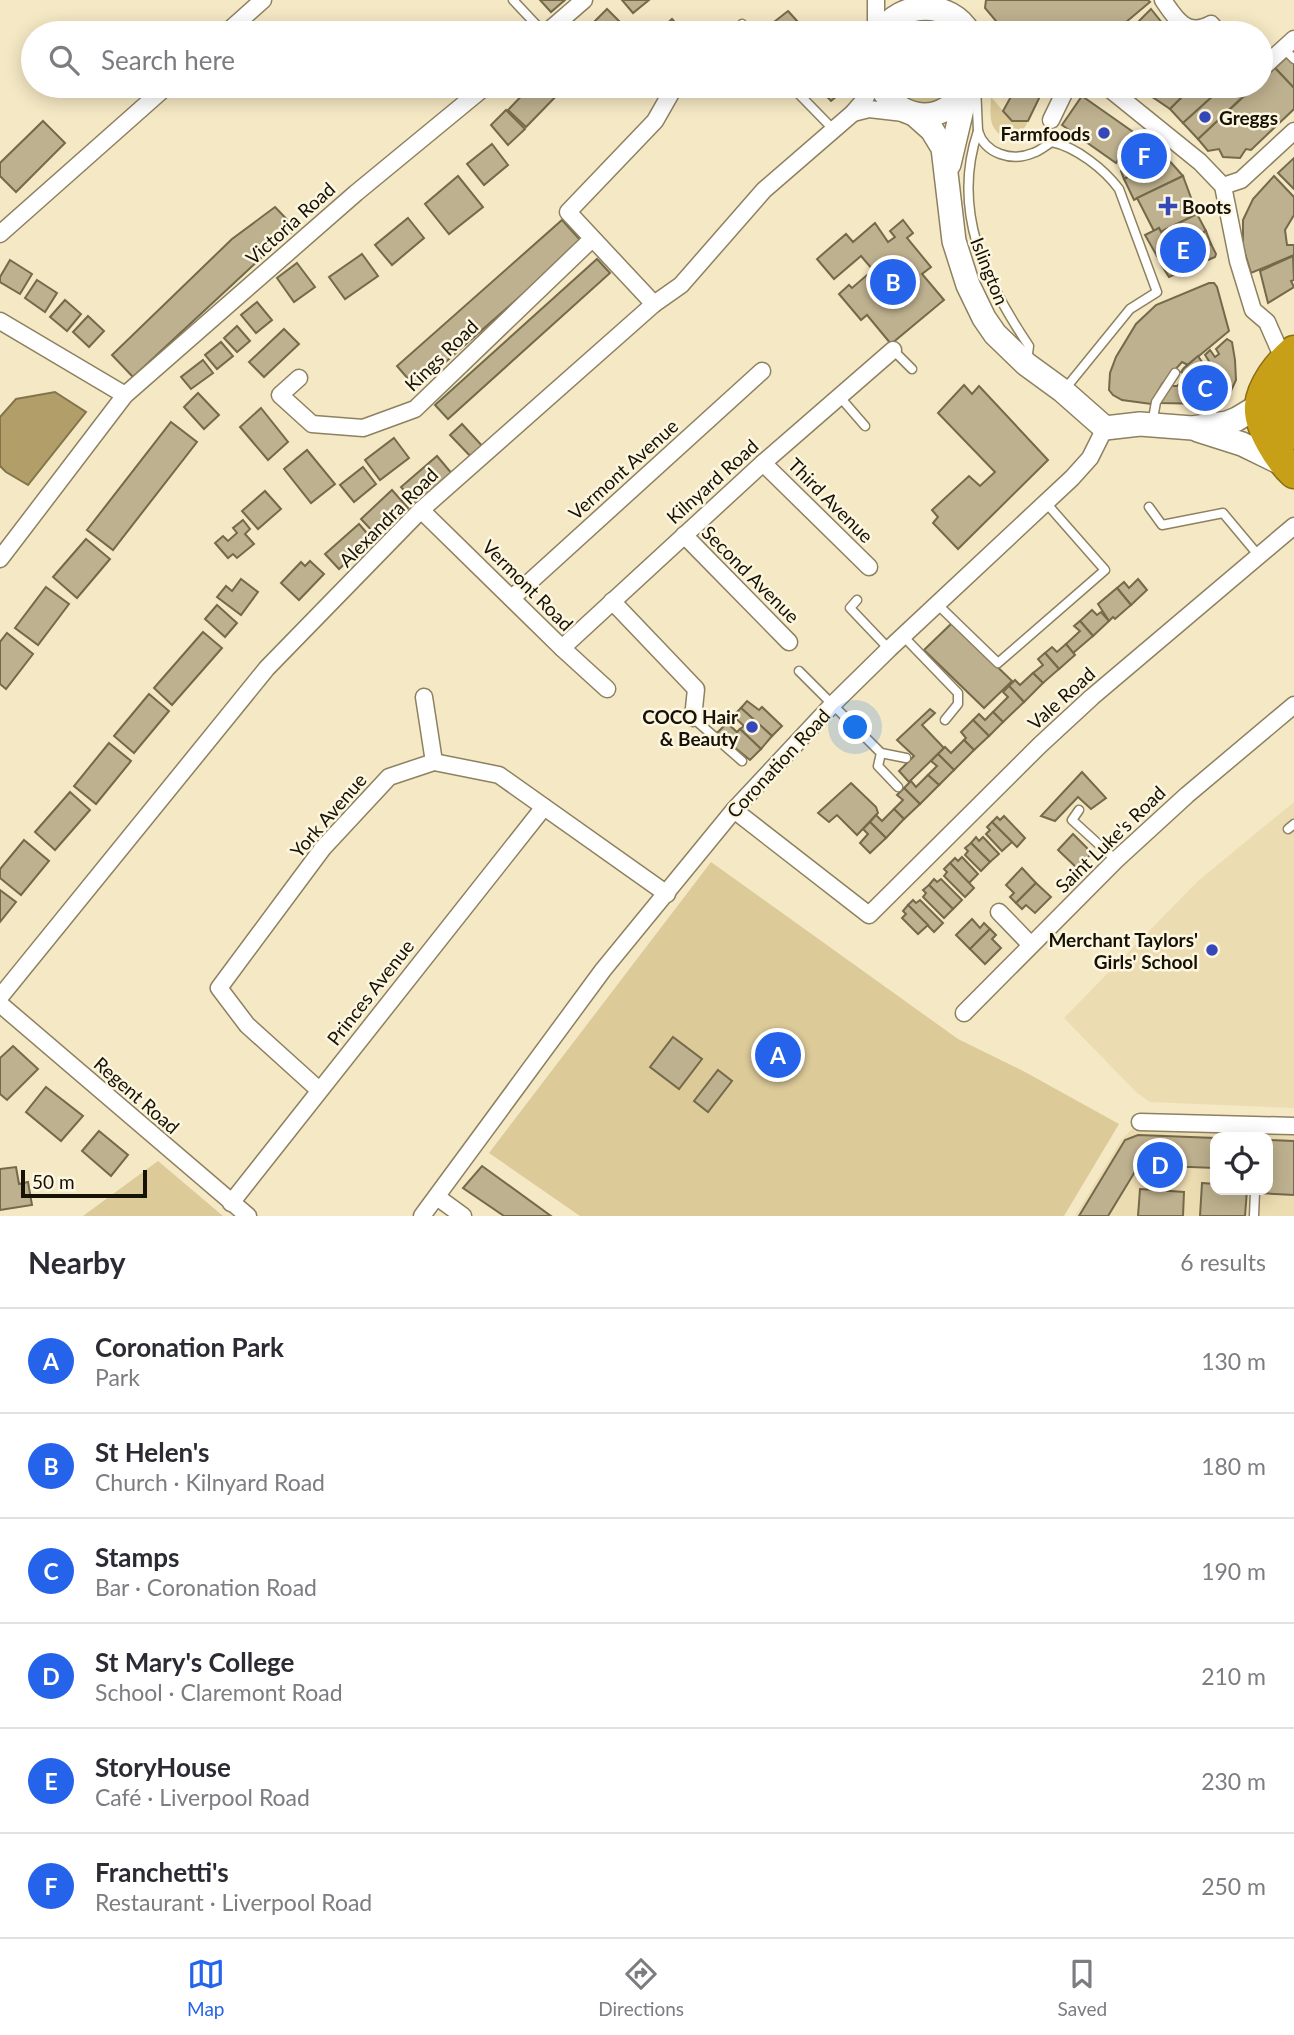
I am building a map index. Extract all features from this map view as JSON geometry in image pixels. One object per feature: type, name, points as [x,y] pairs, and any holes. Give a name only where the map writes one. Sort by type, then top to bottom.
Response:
[{"type":"highway","points":[[1289,469],[1265,427],[1260,405],[1267,384],[1290,370]]},
{"type":"highway","points":[[1290,370],[1285,406],[1294,434]]},
{"type":"main road","points":[[967,0],[968,21]]},
{"type":"main road","points":[[889,21],[925,2],[944,8],[960,21]]},
{"type":"main road","name":"Islington","points":[[890,98],[896,106],[912,114],[932,130],[940,142],[947,174],[954,241],[968,285],[995,334],[1026,364],[1063,391],[1105,428]]},
{"type":"main road","points":[[912,114],[933,113],[951,106],[959,98]]},
{"type":"main road","name":"Islington","points":[[947,174],[964,98]]},
{"type":"main road","points":[[1192,428],[1227,423],[1260,405]]},
{"type":"main road","points":[[1105,428],[1152,424],[1192,428],[1242,444],[1289,469]]},
{"type":"street","points":[[239,21],[263,0]]},
{"type":"street","points":[[559,21],[583,0]]},
{"type":"street","points":[[876,0],[876,21]]},
{"type":"street","points":[[1163,0],[1179,21]]},
{"type":"street","points":[[1273,61],[1291,49]]},
{"type":"street","points":[[0,234],[153,98]]},
{"type":"street","name":"Victoria Road","points":[[0,559],[125,395],[356,192],[471,98]]},
{"type":"street","points":[[654,304],[568,212],[655,121],[668,98]]},
{"type":"street","name":"Alexandra Road","points":[[0,997],[267,668],[421,510],[654,304],[681,285],[764,190],[853,113],[865,98]]},
{"type":"street","points":[[1051,120],[1063,98]]},
{"type":"street","points":[[1121,98],[1200,162],[1223,186],[1238,261],[1254,310],[1267,322],[1290,370]]},
{"type":"street","points":[[853,113],[869,109],[912,114]]},
{"type":"street","points":[[1223,186],[1241,180],[1294,131]]},
{"type":"street","name":"Kings Road","points":[[299,378],[280,395],[312,424],[363,428],[415,409],[592,239]]},
{"type":"street","points":[[0,321],[125,395]]},
{"type":"street","name":"Kilnyard Road","points":[[562,648],[763,463],[893,350]]},
{"type":"street","name":"Vermont Avenue","points":[[512,598],[762,371]]},
{"type":"street","name":"Coronation Road","points":[[422,1216],[603,970],[734,810],[833,704],[889,649],[1047,504],[1090,458],[1105,428]]},
{"type":"street","name":"Third Avenue","points":[[763,463],[869,568]]},
{"type":"street","name":"Vermont Road","points":[[421,510],[607,689]]},
{"type":"street","name":"Vale Road","points":[[734,810],[869,915],[1092,697],[1294,526]]},
{"type":"street","name":"Second Avenue","points":[[684,535],[789,642]]},
{"type":"street","points":[[612,601],[696,689],[693,718]]},
{"type":"street","points":[[424,697],[434,762]]},
{"type":"street","name":"Saint Luke's Road","points":[[964,1013],[1116,860],[1187,794],[1294,705]]},
{"type":"street","name":"York Avenue","points":[[319,1090],[247,1025],[219,988],[323,848],[389,776],[434,762],[499,775],[667,894]]},
{"type":"street","name":"Princes Avenue","points":[[231,1203],[544,807]]},
{"type":"street","points":[[999,912],[1031,945]]},
{"type":"street","name":"Regent Road","points":[[0,1004],[248,1216]]},
{"type":"street","points":[[1140,1122],[1294,1126]]},
{"type":"street","points":[[437,1197],[463,1216]]},
{"type":"lane","points":[[513,0],[533,21]]},
{"type":"lane","points":[[803,98],[833,129]]},
{"type":"lane","name":"Islington","points":[[977,98],[978,131],[970,158],[968,179],[976,244],[998,298],[1029,346],[1026,364]]},
{"type":"lane","points":[[978,131],[980,138],[989,148],[1015,158],[1034,153],[1052,142],[1063,144],[1114,182],[1157,292],[1130,309],[1063,391]]},
{"type":"lane","points":[[893,350],[912,369]]},
{"type":"lane","points":[[1152,424],[1156,402],[1175,373]]},
{"type":"lane","points":[[839,396],[865,426]]},
{"type":"lane","points":[[937,604],[998,663],[1105,570],[1047,504]]},
{"type":"lane","points":[[1149,507],[1163,525],[1223,513],[1260,556]]},
{"type":"lane","points":[[857,600],[850,608],[889,649]]},
{"type":"lane","points":[[903,636],[958,693],[958,704],[945,720]]},
{"type":"lane","points":[[799,671],[881,753],[906,758]]},
{"type":"lane","points":[[693,718],[741,761]]},
{"type":"lane","points":[[881,753],[878,766],[898,787]]},
{"type":"lane","points":[[1079,810],[1072,820],[1116,860]]},
{"type":"lane","points":[[1254,1216],[1255,1195]]},
{"type":"shaded area","points":[[939,19],[941,21],[907,21]]},
{"type":"shaded area","points":[[907,98],[944,98],[932,104]]},
{"type":"shaded area","points":[[992,98],[1012,121],[1028,121],[1017,134],[1006,137],[997,132],[991,119]]},
{"type":"shaded area","points":[[55,392],[86,412],[28,485],[0,466],[0,417],[16,399]]},
{"type":"shaded area","name":"Merchant Taylors' Girls' School","points":[[1294,802],[1294,1108],[1150,1102],[1137,1093],[1064,1018],[1198,881]]},
{"type":"shaded area","points":[[711,862],[958,1039],[1119,1124],[1064,1216],[580,1216],[489,1153]]},
{"type":"shaded area","points":[[1133,1128],[1240,1132],[1210,1132],[1210,1195],[1273,1195],[1273,1133],[1294,1134],[1294,1216],[1075,1216],[1121,1140]]},
{"type":"shaded area","points":[[158,1161],[223,1216],[83,1216]]},
{"type":"building","points":[[540,0],[565,0],[551,12]]},
{"type":"building","points":[[622,0],[649,0],[633,13]]},
{"type":"building","points":[[986,0],[1150,2],[1127,21],[996,21],[985,8]]},
{"type":"building","points":[[607,9],[619,21],[595,21]]},
{"type":"building","points":[[1151,9],[1161,21],[1139,21]]},
{"type":"building","points":[[788,11],[797,21],[775,21]]},
{"type":"building","points":[[1289,55],[1294,60],[1294,88],[1275,68]]},
{"type":"building","points":[[1275,68],[1294,88],[1294,109],[1251,150],[1246,149],[1240,158],[1223,157],[1219,149],[1208,151],[1198,139],[1242,98],[1273,98]]},
{"type":"building","points":[[520,98],[554,98],[526,127],[508,110]]},
{"type":"building","points":[[1010,98],[1039,98],[1028,121],[1012,121],[1003,111]]},
{"type":"building","name":"Farmfoods","points":[[1081,98],[1085,98],[1146,141],[1130,163],[1120,156],[1116,163],[1062,125]]},
{"type":"building","points":[[1154,98],[1181,98],[1170,109]]},
{"type":"building","points":[[1181,98],[1211,98],[1183,123],[1170,109]]},
{"type":"building","name":"Greggs","points":[[1211,98],[1241,98],[1198,139],[1183,123]]},
{"type":"building","points":[[506,110],[525,129],[508,145],[491,125]]},
{"type":"building","points":[[43,121],[65,143],[16,192],[0,176],[0,163]]},
{"type":"building","points":[[1146,141],[1158,148],[1140,171],[1124,179],[1121,171]]},
{"type":"building","points":[[492,144],[508,165],[484,185],[467,164]]},
{"type":"building","points":[[1158,148],[1183,176],[1134,200],[1124,179],[1140,171]]},
{"type":"building","points":[[1294,158],[1294,189],[1278,173]]},
{"type":"building","points":[[458,176],[483,207],[449,234],[425,204]]},
{"type":"building","name":"Boots","points":[[1183,176],[1197,214],[1161,232],[1159,228],[1154,231],[1137,198]]},
{"type":"building","points":[[1274,176],[1294,197],[1294,215],[1285,230],[1287,245],[1294,245],[1294,255],[1251,273],[1243,247],[1243,220],[1253,199]]},
{"type":"building","points":[[275,207],[296,229],[133,377],[112,355],[232,239]]},
{"type":"building","points":[[1197,214],[1206,231],[1157,256],[1145,235],[1159,228],[1161,232]]},
{"type":"building","points":[[408,218],[424,238],[392,265],[375,245]]},
{"type":"building","points":[[562,220],[582,242],[416,388],[397,366]]},
{"type":"building","points":[[903,220],[913,233],[907,238],[931,267],[922,274],[944,300],[891,344],[867,315],[861,320],[839,294],[849,285],[852,288],[873,270],[861,256],[834,279],[817,259],[846,234],[853,242],[875,223],[888,242],[895,237],[890,231]]},
{"type":"building","points":[[1206,231],[1211,244],[1162,266],[1157,256]]},
{"type":"building","points":[[1211,244],[1215,257],[1169,277],[1162,266]]},
{"type":"building","points":[[362,254],[378,276],[345,299],[329,277]]},
{"type":"building","points":[[1293,256],[1294,280],[1291,281],[1294,287],[1268,303],[1260,271]]},
{"type":"building","points":[[597,259],[610,273],[448,419],[435,405]]},
{"type":"building","points":[[10,260],[32,274],[20,294],[0,282]]},
{"type":"building","points":[[297,263],[315,287],[294,302],[277,278]]},
{"type":"building","points":[[37,280],[57,293],[45,312],[25,298]]},
{"type":"building","points":[[1214,283],[1217,287],[1229,331],[1188,365],[1182,362],[1162,384],[1151,404],[1122,400],[1113,395],[1109,390],[1110,373],[1116,357],[1136,324],[1156,305]]},
{"type":"building","points":[[65,300],[81,314],[67,331],[50,317]]},
{"type":"building","points":[[257,302],[272,320],[256,333],[241,315]]},
{"type":"building","points":[[88,316],[104,331],[89,347],[73,332]]},
{"type":"building","points":[[237,326],[250,341],[237,352],[224,338]]},
{"type":"building","points":[[284,329],[299,344],[264,377],[249,362]]},
{"type":"building","points":[[1227,339],[1232,342],[1236,380],[1223,400],[1210,404],[1160,403],[1170,386],[1177,386],[1188,376],[1181,372],[1184,368],[1198,356],[1204,365],[1209,361],[1205,355],[1210,350],[1215,357],[1219,354],[1216,349]]},
{"type":"building","points":[[221,342],[233,356],[217,369],[205,355]]},
{"type":"building","points":[[203,360],[213,373],[191,389],[181,377]]},
{"type":"building","points":[[964,385],[972,394],[979,386],[1048,460],[958,549],[933,523],[938,517],[932,510],[969,476],[980,486],[995,472],[938,413]]},
{"type":"building","points":[[198,393],[219,415],[204,429],[184,407]]},
{"type":"building","points":[[261,408],[288,442],[268,460],[240,427]]},
{"type":"building","points":[[171,422],[197,442],[113,550],[87,530]]},
{"type":"building","points":[[462,424],[485,449],[474,460],[450,435]]},
{"type":"building","points":[[394,438],[409,458],[380,480],[365,460]]},
{"type":"building","points":[[307,450],[335,484],[311,503],[284,469]]},
{"type":"building","points":[[437,456],[453,475],[418,506],[401,487]]},
{"type":"building","points":[[363,467],[376,484],[354,502],[340,485]]},
{"type":"building","points":[[392,490],[408,508],[377,536],[361,519]]},
{"type":"building","points":[[265,491],[281,509],[258,529],[242,511]]},
{"type":"building","points":[[243,520],[250,529],[245,534],[254,544],[237,558],[233,554],[228,558],[215,543],[223,536],[228,541],[237,533],[233,528]]},
{"type":"building","points":[[359,524],[372,539],[339,569],[325,554]]},
{"type":"building","points":[[86,539],[110,559],[77,598],[53,577]]},
{"type":"building","points":[[310,561],[324,574],[299,600],[281,583],[301,562],[305,566]]},
{"type":"building","points":[[241,579],[258,592],[241,615],[217,597],[226,586],[232,591]]},
{"type":"building","points":[[1138,579],[1147,590],[1131,605],[1117,588],[1124,582],[1129,588]]},
{"type":"building","points":[[46,587],[69,604],[38,645],[15,628]]},
{"type":"building","points":[[1117,588],[1131,605],[1109,621],[1098,604]]},
{"type":"building","points":[[217,605],[237,623],[225,637],[205,619]]},
{"type":"building","points":[[1092,610],[1097,615],[1101,612],[1109,621],[1093,636],[1080,621]]},
{"type":"building","points":[[1080,621],[1093,636],[1073,653],[1066,644],[1080,631],[1074,626]]},
{"type":"building","points":[[952,623],[1012,681],[984,708],[924,650]]},
{"type":"building","points":[[203,632],[222,648],[172,705],[154,688]]},
{"type":"building","points":[[7,633],[33,654],[6,689],[0,684],[0,642]]},
{"type":"building","points":[[1066,644],[1075,655],[1059,669],[1045,653],[1052,647],[1057,652]]},
{"type":"building","points":[[1045,653],[1059,669],[1043,683],[1033,673],[1043,665],[1038,659]]},
{"type":"building","points":[[1033,673],[1043,683],[1024,702],[1009,686],[1015,680],[1020,685]]},
{"type":"building","points":[[1009,686],[1024,702],[1003,722],[993,712],[1008,697],[1003,692]]},
{"type":"building","points":[[149,694],[169,711],[134,753],[114,736]]},
{"type":"building","points":[[747,701],[759,710],[762,707],[782,726],[772,736],[741,708]]},
{"type":"building","name":"COCO Hair & Beauty","points":[[741,708],[772,736],[761,749],[740,729],[744,726],[733,716]]},
{"type":"building","points":[[930,709],[935,713],[922,725],[944,748],[909,782],[899,771],[914,756],[897,740]]},
{"type":"building","points":[[993,712],[1003,722],[989,736],[973,720],[979,714],[985,720]]},
{"type":"building","points":[[973,720],[989,736],[974,750],[964,740],[966,738],[961,732]]},
{"type":"building","points":[[727,723],[737,732],[740,729],[761,749],[750,760],[717,733]]},
{"type":"building","points":[[964,740],[974,750],[954,770],[938,754],[945,747],[951,753]]},
{"type":"building","points":[[109,743],[131,761],[96,804],[74,786]]},
{"type":"building","points":[[938,754],[954,770],[939,785],[928,775],[937,766],[931,761]]},
{"type":"building","points":[[1082,772],[1106,798],[1091,809],[1078,797],[1055,821],[1041,816]]},
{"type":"building","points":[[928,775],[939,785],[920,804],[904,788],[911,781],[916,787]]},
{"type":"building","points":[[851,783],[876,807],[878,813],[857,835],[837,815],[829,822],[818,813]]},
{"type":"building","points":[[904,788],[920,804],[904,819],[894,809],[903,800],[897,795]]},
{"type":"building","points":[[70,792],[90,810],[55,850],[35,832]]},
{"type":"building","points":[[894,809],[904,819],[886,838],[870,822],[876,815],[882,821]]},
{"type":"building","points":[[1004,816],[1025,838],[1017,847],[992,822],[997,817],[1000,820]]},
{"type":"building","points":[[870,822],[886,838],[870,853],[860,843],[868,834],[863,829]]},
{"type":"building","points":[[992,822],[1012,842],[1002,851],[986,834],[990,830],[987,827]]},
{"type":"building","points":[[1073,834],[1092,853],[1077,868],[1058,850]]},
{"type":"building","points":[[976,837],[979,841],[983,837],[999,854],[990,862],[971,843]]},
{"type":"building","points":[[24,840],[49,861],[21,895],[0,878],[0,869]]},
{"type":"building","points":[[971,843],[990,862],[981,871],[965,855],[968,851],[965,848]]},
{"type":"building","points":[[962,857],[978,874],[969,883],[950,863],[955,858],[958,861]]},
{"type":"building","points":[[950,863],[974,888],[965,897],[944,876],[947,872],[944,869]]},
{"type":"building","points":[[1022,868],[1036,883],[1016,903],[1010,897],[1014,893],[1006,885]]},
{"type":"building","points":[[934,879],[937,882],[941,879],[962,900],[953,909],[929,885]]},
{"type":"building","points":[[1036,883],[1051,897],[1035,913],[1026,905],[1022,909],[1016,903]]},
{"type":"building","points":[[929,885],[953,909],[944,918],[923,897],[926,893],[923,890]]},
{"type":"building","points":[[0,890],[16,902],[0,922]]},
{"type":"building","points":[[913,900],[916,903],[920,900],[943,923],[934,932],[908,905]]},
{"type":"building","points":[[908,905],[928,925],[918,934],[902,918]]},
{"type":"building","points":[[972,919],[980,928],[984,923],[990,929],[970,949],[956,935]]},
{"type":"building","points":[[990,929],[996,935],[992,939],[1001,948],[985,964],[970,949]]},
{"type":"building","points":[[673,1037],[702,1059],[679,1089],[650,1067]]},
{"type":"building","points":[[13,1046],[38,1069],[7,1100],[0,1094],[0,1058]]},
{"type":"building","points":[[718,1070],[732,1081],[708,1112],[694,1101]]},
{"type":"building","points":[[46,1087],[83,1116],[61,1141],[26,1112]]},
{"type":"building","points":[[99,1131],[128,1155],[111,1176],[82,1151]]},
{"type":"building","points":[[1138,1135],[1210,1138],[1210,1168],[1139,1165],[1108,1216],[1079,1216],[1125,1140]]},
{"type":"building","points":[[1273,1140],[1294,1141],[1294,1195],[1273,1194]]},
{"type":"building","points":[[482,1166],[551,1216],[504,1216],[463,1188]]},
{"type":"building","points":[[16,1167],[19,1184],[28,1182],[32,1205],[0,1210],[0,1169]]},
{"type":"building","points":[[1202,1183],[1210,1184],[1210,1195],[1247,1195],[1245,1216],[1200,1216]]},
{"type":"building","points":[[1140,1189],[1184,1192],[1183,1216],[1138,1216]]},
{"type":"place","name":"Greggs","points":[[1205,117]]},
{"type":"place","name":"Farmfoods","points":[[1104,133]]},
{"type":"place","name":"Franchetti's","points":[[1144,156]]},
{"type":"place","name":"Boots","points":[[1168,206]]},
{"type":"place","name":"StoryHouse","points":[[1183,250]]},
{"type":"place","name":"St Helen's","points":[[893,282]]},
{"type":"place","name":"Stamps","points":[[1205,388]]},
{"type":"place","name":"COCO Hair & Beauty","points":[[752,727]]},
{"type":"place","name":"Merchant Taylors' Girls' School","points":[[1212,950]]},
{"type":"place","name":"Coronation Park","points":[[778,1055]]},
{"type":"place","name":"St Mary's College","points":[[1160,1165]]}]
